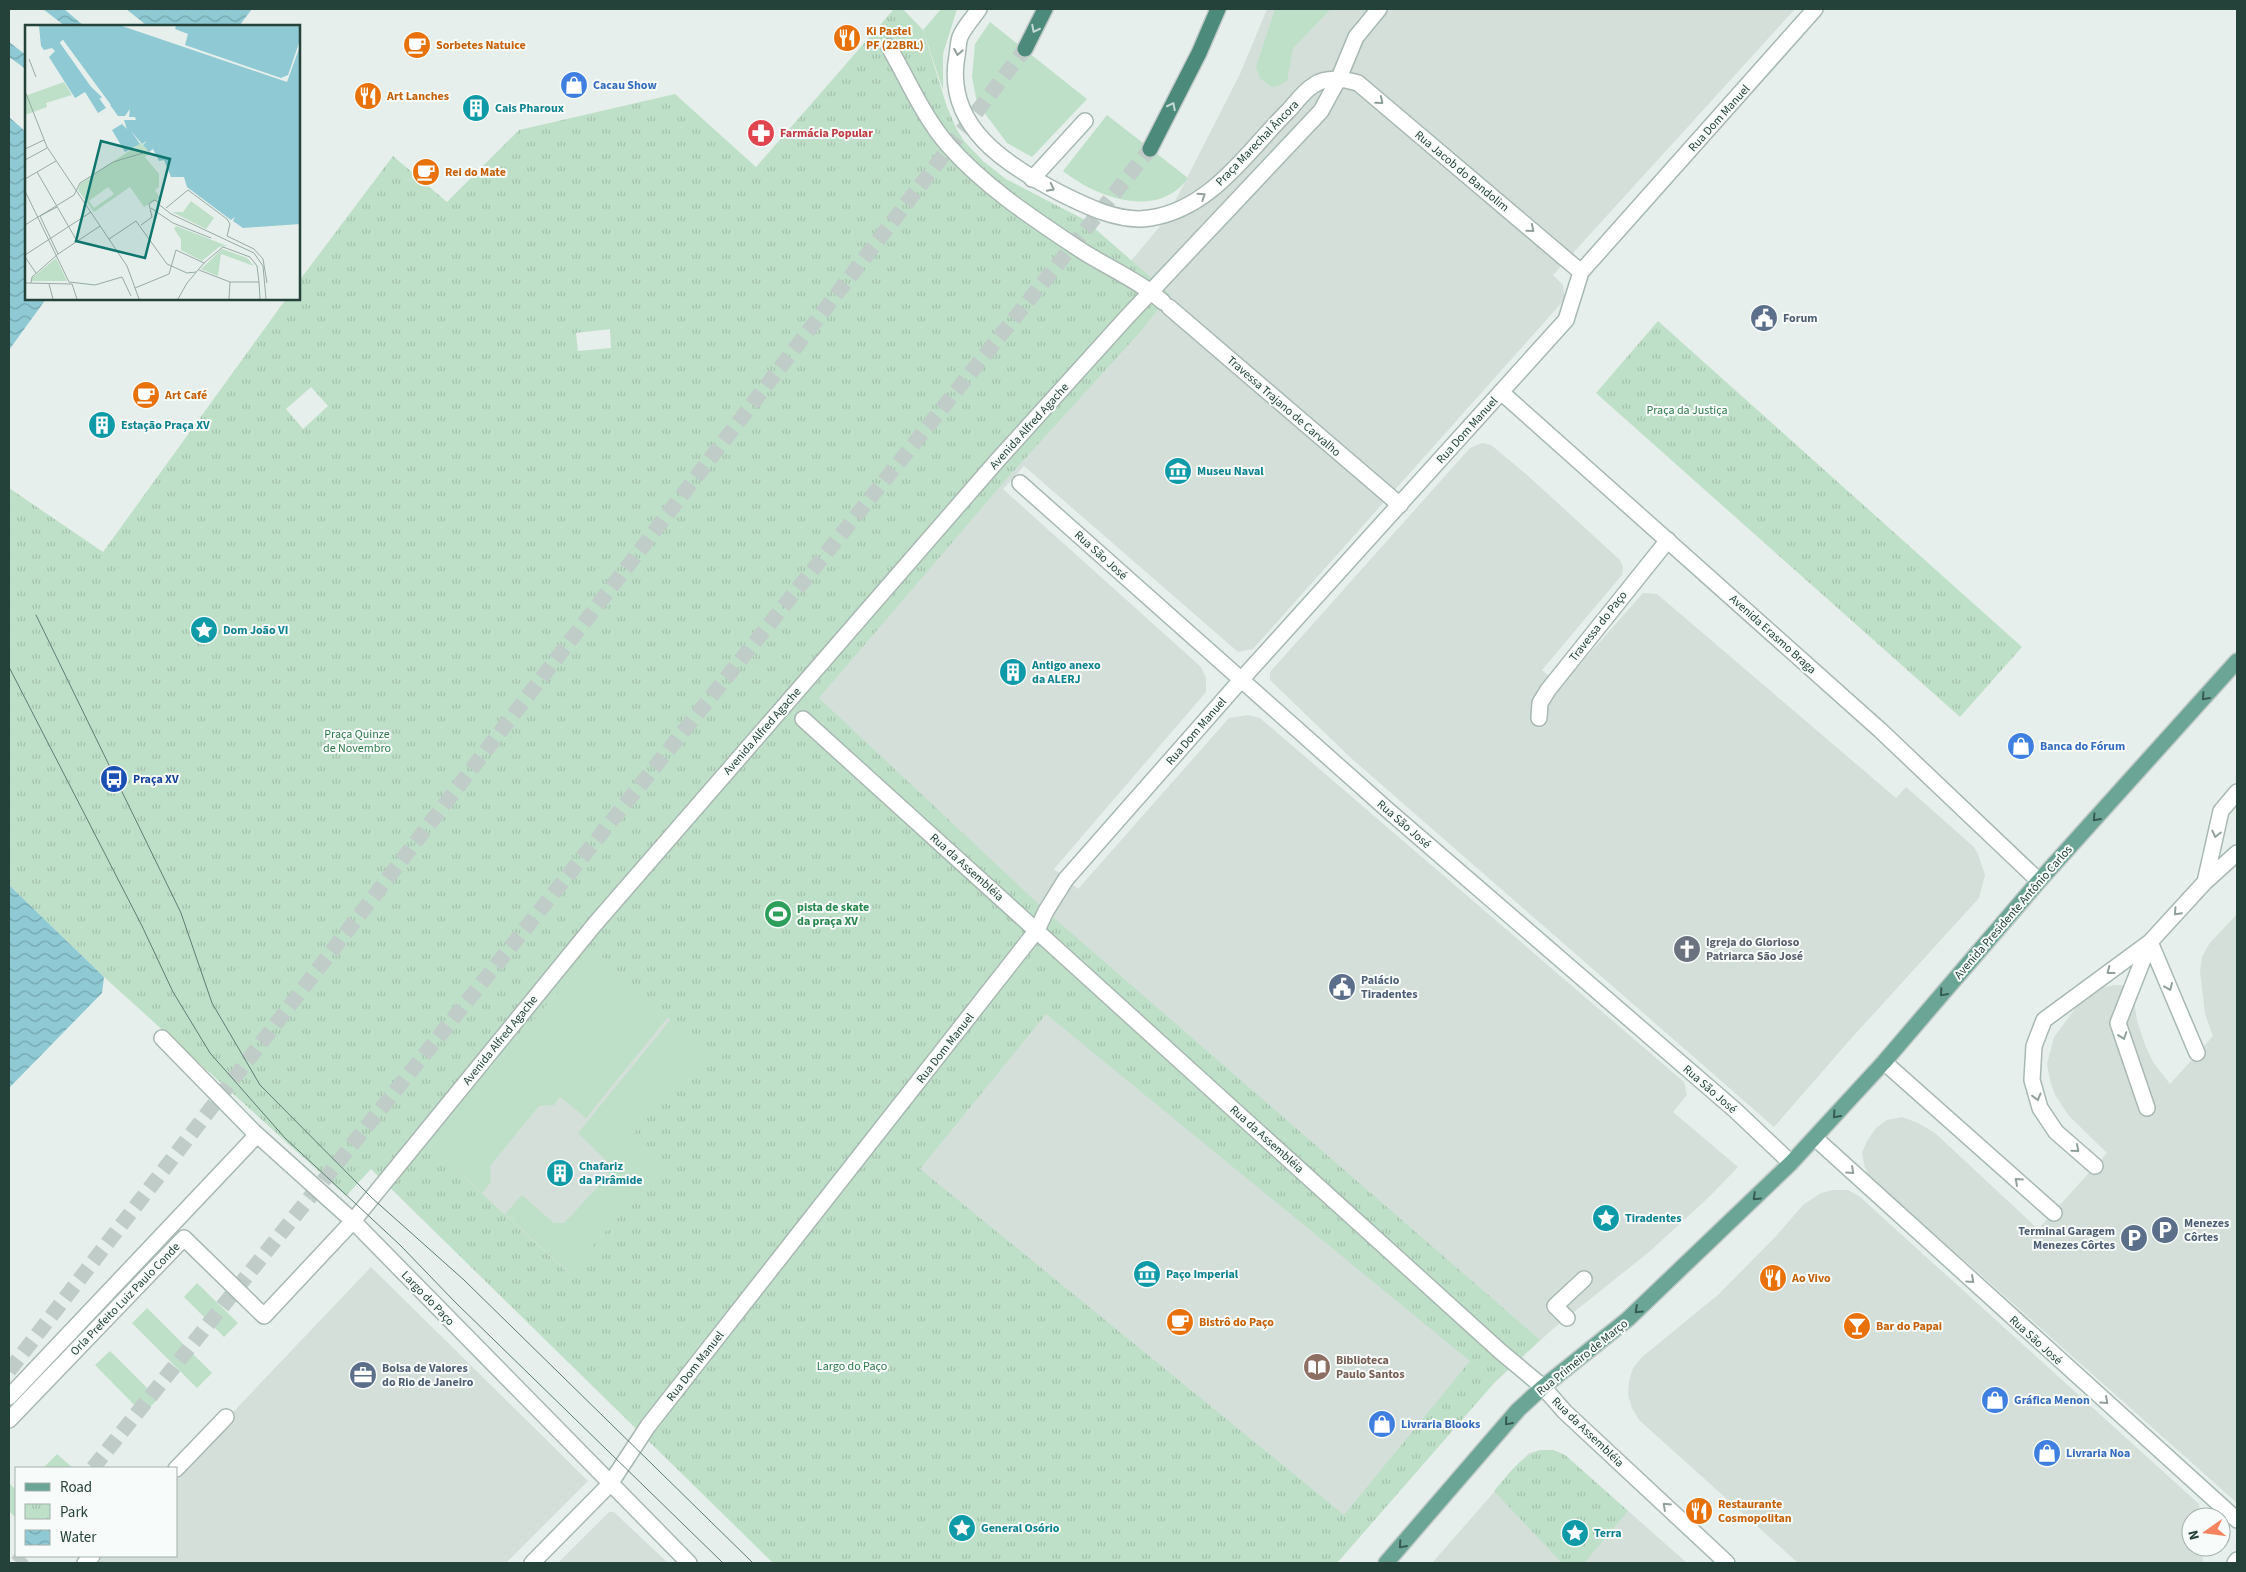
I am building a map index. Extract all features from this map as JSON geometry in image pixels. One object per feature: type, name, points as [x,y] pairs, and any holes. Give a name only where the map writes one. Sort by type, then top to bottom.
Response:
[{"type":"highway","points":[[1024,49],[1045,9]]},
{"type":"highway","points":[[1150,149],[1199,53],[1218,9]]},
{"type":"main road","name":"Avenida Presidente Antônio Carlos","points":[[1790,1164],[1884,1062],[2039,881],[2237,661]]},
{"type":"main road","name":"Rua Primeiro de Março","points":[[1386,1563],[1518,1410],[1543,1387],[1628,1319],[1790,1164]]},
{"type":"street","name":"Praça Marechal Âncora","points":[[979,9],[960,38],[954,71],[957,94],[967,121],[994,152],[1032,179],[1079,202],[1125,218],[1149,218],[1175,211],[1201,198],[1224,180],[1264,134],[1314,84],[1339,78]]},
{"type":"street","name":"Avenida Alfred Agache","points":[[385,1182],[595,924],[996,462],[1151,291],[1320,110],[1339,78],[1356,37],[1379,9]]},
{"type":"street","name":"Rua Dom Manuel","points":[[532,1563],[610,1484],[648,1426],[1037,930],[1046,911],[1066,879],[1241,680],[1566,320],[1582,272],[1815,9]]},
{"type":"street","points":[[889,47],[924,109],[947,144],[997,192],[1077,248],[1151,291]]},
{"type":"street","name":"Rua Jacob do Bandolim","points":[[1339,78],[1358,83],[1582,272]]},
{"type":"street","points":[[1032,179],[1085,121]]},
{"type":"street","name":"Travessa Trajano de Carvalho","points":[[1151,291],[1400,505]]},
{"type":"street","name":"Avenida Erasmo Braga","points":[[1501,392],[1880,730],[2039,881]]},
{"type":"street","name":"Rua São José","points":[[1020,482],[1241,680],[1735,1110],[1790,1164]]},
{"type":"street","name":"Travessa do Paço","points":[[1540,718],[1540,704],[1548,690],[1668,540]]},
{"type":"street","name":"Rua da Assembléia","points":[[786,704],[1501,1352],[1543,1387],[1565,1412],[1727,1563]]},
{"type":"street","points":[[2205,882],[2221,811],[2237,792]]},
{"type":"street","points":[[2095,1166],[2056,1132],[2040,1108],[2032,1080],[2034,1046],[2044,1020],[2150,942],[2205,882],[2237,852]]},
{"type":"street","points":[[2150,942],[2197,1053]]},
{"type":"street","points":[[2147,1108],[2118,1023],[2150,942]]},
{"type":"street","name":"Largo do Paço","points":[[162,1038],[257,1134],[353,1221],[689,1563]]},
{"type":"street","points":[[1884,1062],[2054,1213]]},
{"type":"street","points":[[9,1397],[257,1134]]},
{"type":"street","name":"Rua São José","points":[[1815,1138],[2237,1520]]},
{"type":"street","name":"Orla Prefeito Luiz Paulo Conde","points":[[9,1420],[184,1238],[264,1316],[353,1221],[385,1182]]},
{"type":"street","points":[[1567,1318],[1555,1306],[1584,1279]]},
{"type":"street","points":[[178,1467],[226,1417]]},
{"type":"shaded area","points":[[1267,9],[1795,9],[1553,275],[1563,285],[1565,299],[1253,649],[1238,652],[1024,466],[1003,489],[1201,667],[1206,678],[1206,692],[1054,869],[1078,889],[1229,718],[1248,715],[1260,718],[1684,1082],[1687,1095],[1673,1112],[1738,1167],[1709,1197],[1649,1252],[1554,1328],[1494,1383],[1337,1563],[775,1563],[371,1169],[1166,219],[1240,74]]},
{"type":"shaded area","points":[[1482,443],[1491,445],[1526,474],[1620,560],[1623,567],[1622,575],[1542,670],[1561,686],[1643,593],[1657,594],[1896,798],[1906,787],[1974,847],[1978,854],[1985,875],[1979,898],[1848,1042],[1774,1127],[1351,758],[1270,680],[1270,672],[1470,448]]},
{"type":"shaded area","points":[[2237,914],[2237,1503],[1972,1267],[1872,1181],[1865,1168],[1862,1153],[1867,1141],[1876,1128],[1887,1120],[1902,1117],[1918,1123],[1935,1133],[2038,1229],[2107,1153],[2069,1116],[2055,1095],[2047,1064],[2054,1037],[2084,997],[2099,988],[2116,985],[2128,986],[2133,991],[2137,1021],[2146,1047],[2153,1062],[2170,1084],[2213,1036],[2205,1014],[2200,971],[2202,957],[2209,944]]},
{"type":"shaded area","points":[[1833,1190],[1848,1190],[1859,1196],[2199,1504],[2199,1507],[2181,1507],[2181,1557],[2203,1557],[2203,1563],[1798,1563],[1639,1420],[1632,1408],[1628,1395],[1629,1381],[1633,1368],[1642,1357],[1719,1294],[1777,1235],[1803,1205],[1821,1193]]},
{"type":"shaded area","name":"Bolsa de Valores do Rio de Janeiro","points":[[371,1267],[588,1481],[506,1563],[90,1563],[96,1557],[178,1557],[178,1470]]},
{"type":"shaded area","points":[[1553,1450],[1565,1455],[1687,1563],[1432,1563],[1523,1459],[1529,1453]]},
{"type":"shaded area","points":[[609,1512],[614,1512],[668,1563],[558,1563]]},
{"type":"green space","name":"Praça Quinze de Novembro","points":[[894,9],[903,9],[923,30],[947,107],[964,141],[983,161],[1006,179],[1085,220],[1170,294],[1141,331],[1010,475],[819,698],[1046,911],[1540,1340],[1494,1383],[1337,1563],[773,1563],[371,1169],[346,1196],[104,977],[9,885],[9,488],[103,552],[285,300],[300,300],[300,280],[393,156],[447,202],[519,130],[675,94],[756,167]],"holes":[[[610,329],[611,348],[578,351],[576,333]],[[311,387],[328,406],[303,429],[286,409]],[[596,951],[706,1052],[631,1136],[664,1167],[568,1273],[424,1140]],[[1046,1014],[1470,1361],[1344,1515],[920,1169]]]},
{"type":"green space","points":[[941,9],[957,9],[943,54],[943,90],[923,30]]},
{"type":"green space","points":[[1275,9],[1331,9],[1293,48],[1287,81],[1278,86],[1271,87],[1260,78],[1256,67]]},
{"type":"green space","points":[[990,22],[1087,99],[1032,157],[1007,143],[977,103],[972,77],[975,44]]},
{"type":"green space","points":[[1107,115],[1188,178],[1175,191],[1161,198],[1144,201],[1110,196],[1077,181],[1063,171]]},
{"type":"green space","name":"Praça da Justiça","points":[[1658,321],[2022,647],[1960,717],[1596,393]]},
{"type":"green space","points":[[596,951],[668,1017],[586,1118],[560,1097],[554,1105],[539,1106],[490,1166],[491,1182],[482,1193],[424,1140]]},
{"type":"green space","points":[[671,1019],[707,1052],[631,1136],[664,1167],[569,1273],[505,1214],[522,1195],[554,1223],[564,1223],[606,1178],[610,1170],[608,1162],[578,1133]]},
{"type":"green space","points":[[197,1283],[238,1323],[224,1337],[184,1297]]},
{"type":"green space","points":[[147,1308],[212,1373],[197,1388],[132,1323]]},
{"type":"green space","points":[[110,1351],[158,1399],[143,1414],[95,1365]]},
{"type":"green space","points":[[1541,1450],[1553,1450],[1565,1455],[1628,1511],[1584,1563],[1562,1563],[1494,1491],[1521,1461]]},
{"type":"green space","points":[[57,1454],[72,1467],[44,1467]]},
{"type":"green space","points":[[9,1483],[15,1489],[15,1517],[9,1511]]},
{"type":"water","points":[[9,9],[252,9],[240,25],[25,25],[25,300],[45,300],[9,350]]},
{"type":"water","points":[[9,885],[104,977],[102,993],[9,1088]]},
{"type":"pier","points":[[9,9],[43,9],[64,25],[25,25],[25,54],[9,42]]},
{"type":"pier","points":[[64,9],[126,9],[148,25],[83,25]]},
{"type":"pier","points":[[9,57],[25,68],[25,131],[9,117]]},
{"type":"tunnel","points":[[9,1371],[1025,49]]},
{"type":"tunnel","points":[[94,1467],[1150,149]]},
{"type":"tunnel","points":[[17,1563],[22,1557]]},
{"type":"tram line","points":[[36,615],[181,913],[212,1003],[260,1085],[372,1198],[464,1280],[753,1563]]},
{"type":"tram line","points":[[9,667],[142,926],[173,992],[210,1053],[285,1138],[400,1245],[455,1302],[723,1563]]},
{"type":"place","name":"Ki Pastel PF (22BRL)","points":[[847,38]]},
{"type":"place","name":"Sorbetes Natuice","points":[[417,45]]},
{"type":"place","name":"Cacau Show","points":[[574,85]]},
{"type":"place","name":"Art Lanches","points":[[368,96]]},
{"type":"place","name":"Cais Pharoux","points":[[476,108]]},
{"type":"place","name":"Farmácia Popular","points":[[761,133]]},
{"type":"place","name":"Rei do Mate","points":[[426,172]]},
{"type":"place","name":"Forum","points":[[1764,318]]},
{"type":"place","name":"Art Café","points":[[146,395]]},
{"type":"place","name":"Estação Praça XV","points":[[102,425]]},
{"type":"place","name":"Museu Naval","points":[[1178,471]]},
{"type":"place","name":"Dom João VI","points":[[204,630]]},
{"type":"place","name":"Antigo anexo da ALERJ","points":[[1013,672]]},
{"type":"place","name":"Banca do Fórum","points":[[2021,746]]},
{"type":"place","name":"Praça XV","points":[[114,779]]},
{"type":"place","name":"pista de skate da praça XV","points":[[778,914]]},
{"type":"place","name":"Igreja do Glorioso Patriarca São José","points":[[1687,949]]},
{"type":"place","name":"Palácio Tiradentes","points":[[1342,987]]},
{"type":"place","name":"Chafariz da Pirâmide","points":[[560,1173]]},
{"type":"place","name":"Tiradentes","points":[[1606,1218]]},
{"type":"place","name":"Menezes Côrtes","points":[[2165,1230]]},
{"type":"place","name":"Terminal Garagem Menezes Côrtes","points":[[2134,1238]]},
{"type":"place","name":"Paço Imperial","points":[[1147,1274]]},
{"type":"place","name":"Ao Vivo","points":[[1773,1278]]},
{"type":"place","name":"Bistrô do Paço","points":[[1180,1322]]},
{"type":"place","name":"Bar do Papai","points":[[1857,1326]]},
{"type":"place","name":"Biblioteca Paulo Santos","points":[[1317,1367]]},
{"type":"place","name":"Bolsa de Valores do Rio de Janeiro","points":[[363,1375]]},
{"type":"place","name":"Gráfica Menon","points":[[1995,1400]]},
{"type":"place","name":"Livraria Blooks","points":[[1382,1424]]},
{"type":"place","name":"Livraria Noa","points":[[2047,1453]]},
{"type":"place","name":"Restaurante Cosmopolitan","points":[[1699,1511]]},
{"type":"place","name":"General Osório","points":[[962,1528]]},
{"type":"place","name":"Terra","points":[[1575,1533]]}]
